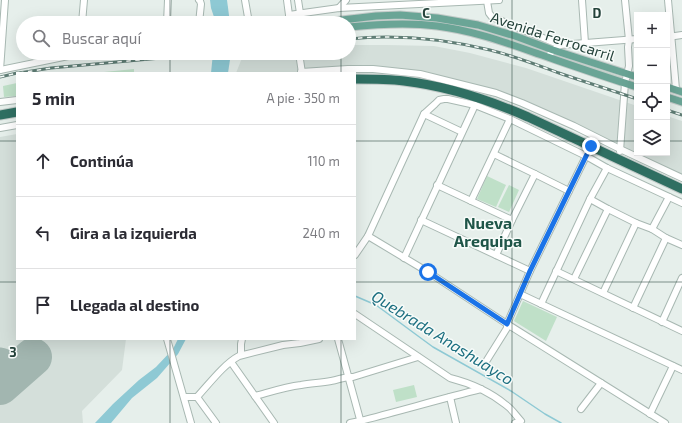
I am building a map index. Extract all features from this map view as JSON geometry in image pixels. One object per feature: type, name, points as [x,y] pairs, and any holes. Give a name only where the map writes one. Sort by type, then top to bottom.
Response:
[{"type":"highway","points":[[356,78],[404,81],[445,89],[483,99],[516,112],[682,189]]},
{"type":"highway","points":[[0,115],[16,112]]},
{"type":"main road","name":"Avenida Ferrocarril","points":[[356,18],[400,15],[437,18],[478,25],[634,76]]},
{"type":"main road","name":"Avenida Ferrocarril","points":[[356,26],[380,24],[407,24],[436,26],[479,34],[634,86]]},
{"type":"main road","points":[[670,98],[682,102]]},
{"type":"street","points":[[5,0],[0,70],[48,60]]},
{"type":"street","points":[[83,16],[84,0]]},
{"type":"street","points":[[167,16],[168,0]]},
{"type":"street","points":[[199,0],[201,4],[200,16]]},
{"type":"street","points":[[246,0],[248,16]]},
{"type":"street","points":[[288,0],[289,14],[338,8],[499,0]]},
{"type":"street","points":[[298,0],[300,13],[298,16]]},
{"type":"street","points":[[338,8],[346,0]]},
{"type":"street","points":[[582,0],[585,44]]},
{"type":"street","points":[[619,159],[625,83],[629,66],[629,40],[625,0]]},
{"type":"street","points":[[668,0],[668,12]]},
{"type":"street","points":[[487,1],[489,13],[492,17],[560,45],[634,40]]},
{"type":"street","points":[[670,36],[682,35]]},
{"type":"street","points":[[670,41],[679,90]]},
{"type":"street","points":[[548,57],[553,50],[560,45]]},
{"type":"street","points":[[300,60],[302,72],[348,69],[420,74],[496,93],[574,126],[682,178]]},
{"type":"street","points":[[356,254],[368,236],[424,114],[439,100],[448,98],[475,105],[510,119],[586,156],[607,168],[682,203]]},
{"type":"street","points":[[0,102],[16,100]]},
{"type":"street","points":[[404,258],[475,105]]},
{"type":"street","points":[[0,110],[0,115]]},
{"type":"street","points":[[424,114],[462,132]]},
{"type":"street","points":[[472,201],[510,119]]},
{"type":"street","points":[[0,128],[16,125]]},
{"type":"street","points":[[488,360],[507,328],[507,324],[530,271],[591,146]]},
{"type":"street","points":[[494,154],[569,191]]},
{"type":"street","points":[[541,304],[590,199],[607,168]]},
{"type":"street","points":[[496,255],[535,174]]},
{"type":"street","points":[[437,185],[512,220]]},
{"type":"street","points":[[652,229],[669,197]]},
{"type":"street","points":[[590,199],[682,245]]},
{"type":"street","points":[[574,280],[608,209]]},
{"type":"street","points":[[421,220],[530,271]]},
{"type":"street","points":[[603,294],[636,223]]},
{"type":"street","points":[[368,236],[428,272],[507,324],[665,423]]},
{"type":"street","points":[[633,308],[666,238]]},
{"type":"street","points":[[556,271],[682,331]]},
{"type":"street","points":[[662,322],[682,278]]},
{"type":"street","points":[[520,294],[682,370]]},
{"type":"street","points":[[356,315],[450,378],[481,389],[507,405],[521,421],[515,423]]},
{"type":"street","points":[[167,340],[191,423]]},
{"type":"street","points":[[242,340],[242,355]]},
{"type":"street","points":[[184,398],[197,396],[234,358],[283,345],[314,340]]},
{"type":"street","points":[[338,340],[360,422]]},
{"type":"street","points":[[255,396],[301,384],[318,384],[349,376],[352,377],[418,357]]},
{"type":"street","points":[[231,362],[274,423]]},
{"type":"street","points":[[650,414],[673,366]]},
{"type":"street","points":[[581,409],[601,383]]},
{"type":"street","points":[[350,423],[360,422],[420,406],[450,396],[481,389]]},
{"type":"street","points":[[197,396],[216,423]]},
{"type":"street","points":[[450,396],[456,423]]},
{"type":"shaded area","points":[[356,45],[434,46],[470,53],[526,68],[634,105],[634,156],[670,156],[670,117],[682,121],[682,182],[640,163],[578,131],[520,105],[444,83],[404,76],[356,75],[356,72],[236,72],[241,60],[356,60]]},
{"type":"shaded area","points":[[16,134],[16,340],[126,340],[122,370],[82,411],[83,423],[0,423],[0,137]]},
{"type":"green space","points":[[492,34],[496,34],[540,49],[539,51]]},
{"type":"green space","points":[[559,56],[622,77],[620,78],[558,58]]},
{"type":"green space","points":[[134,69],[134,72],[104,72]]},
{"type":"green space","points":[[16,83],[16,96],[4,97],[3,86]]},
{"type":"green space","points":[[487,176],[506,185],[496,207],[477,199]]},
{"type":"green space","points":[[509,185],[519,190],[509,212],[498,207]]},
{"type":"green space","points":[[523,301],[557,317],[546,341],[514,321]]},
{"type":"green space","points":[[414,385],[417,397],[396,402],[393,390]]},
{"type":"water","points":[[210,0],[227,0],[229,16],[214,16]]},
{"type":"water","points":[[212,60],[230,60],[228,72],[211,72]]},
{"type":"water","points":[[178,340],[185,340],[178,354],[157,378],[132,398],[111,423],[95,423],[113,404],[139,380],[156,367],[173,349]]},
{"type":"waterway","name":"Quebrada Anashuayco","points":[[356,296],[376,305],[433,347],[511,391],[561,423]]},
{"type":"taxiway","points":[[0,355],[6,356],[10,359],[17,368],[18,373],[18,378],[12,388],[8,391],[0,393]]},
{"type":"runway","points":[[0,386],[33,357]]},
{"type":"railway","points":[[356,39],[384,37],[420,38],[473,46],[517,58],[634,98]]},
{"type":"railway","points":[[25,72],[51,68],[139,60]]},
{"type":"railway","points":[[0,77],[16,73]]},
{"type":"railway","points":[[670,111],[682,115]]},
{"type":"district","name":"Nueva Arequipa","points":[[488,231]]},
{"type":"route","points":[[428,272],[507,324],[530,271],[591,146]]}]
